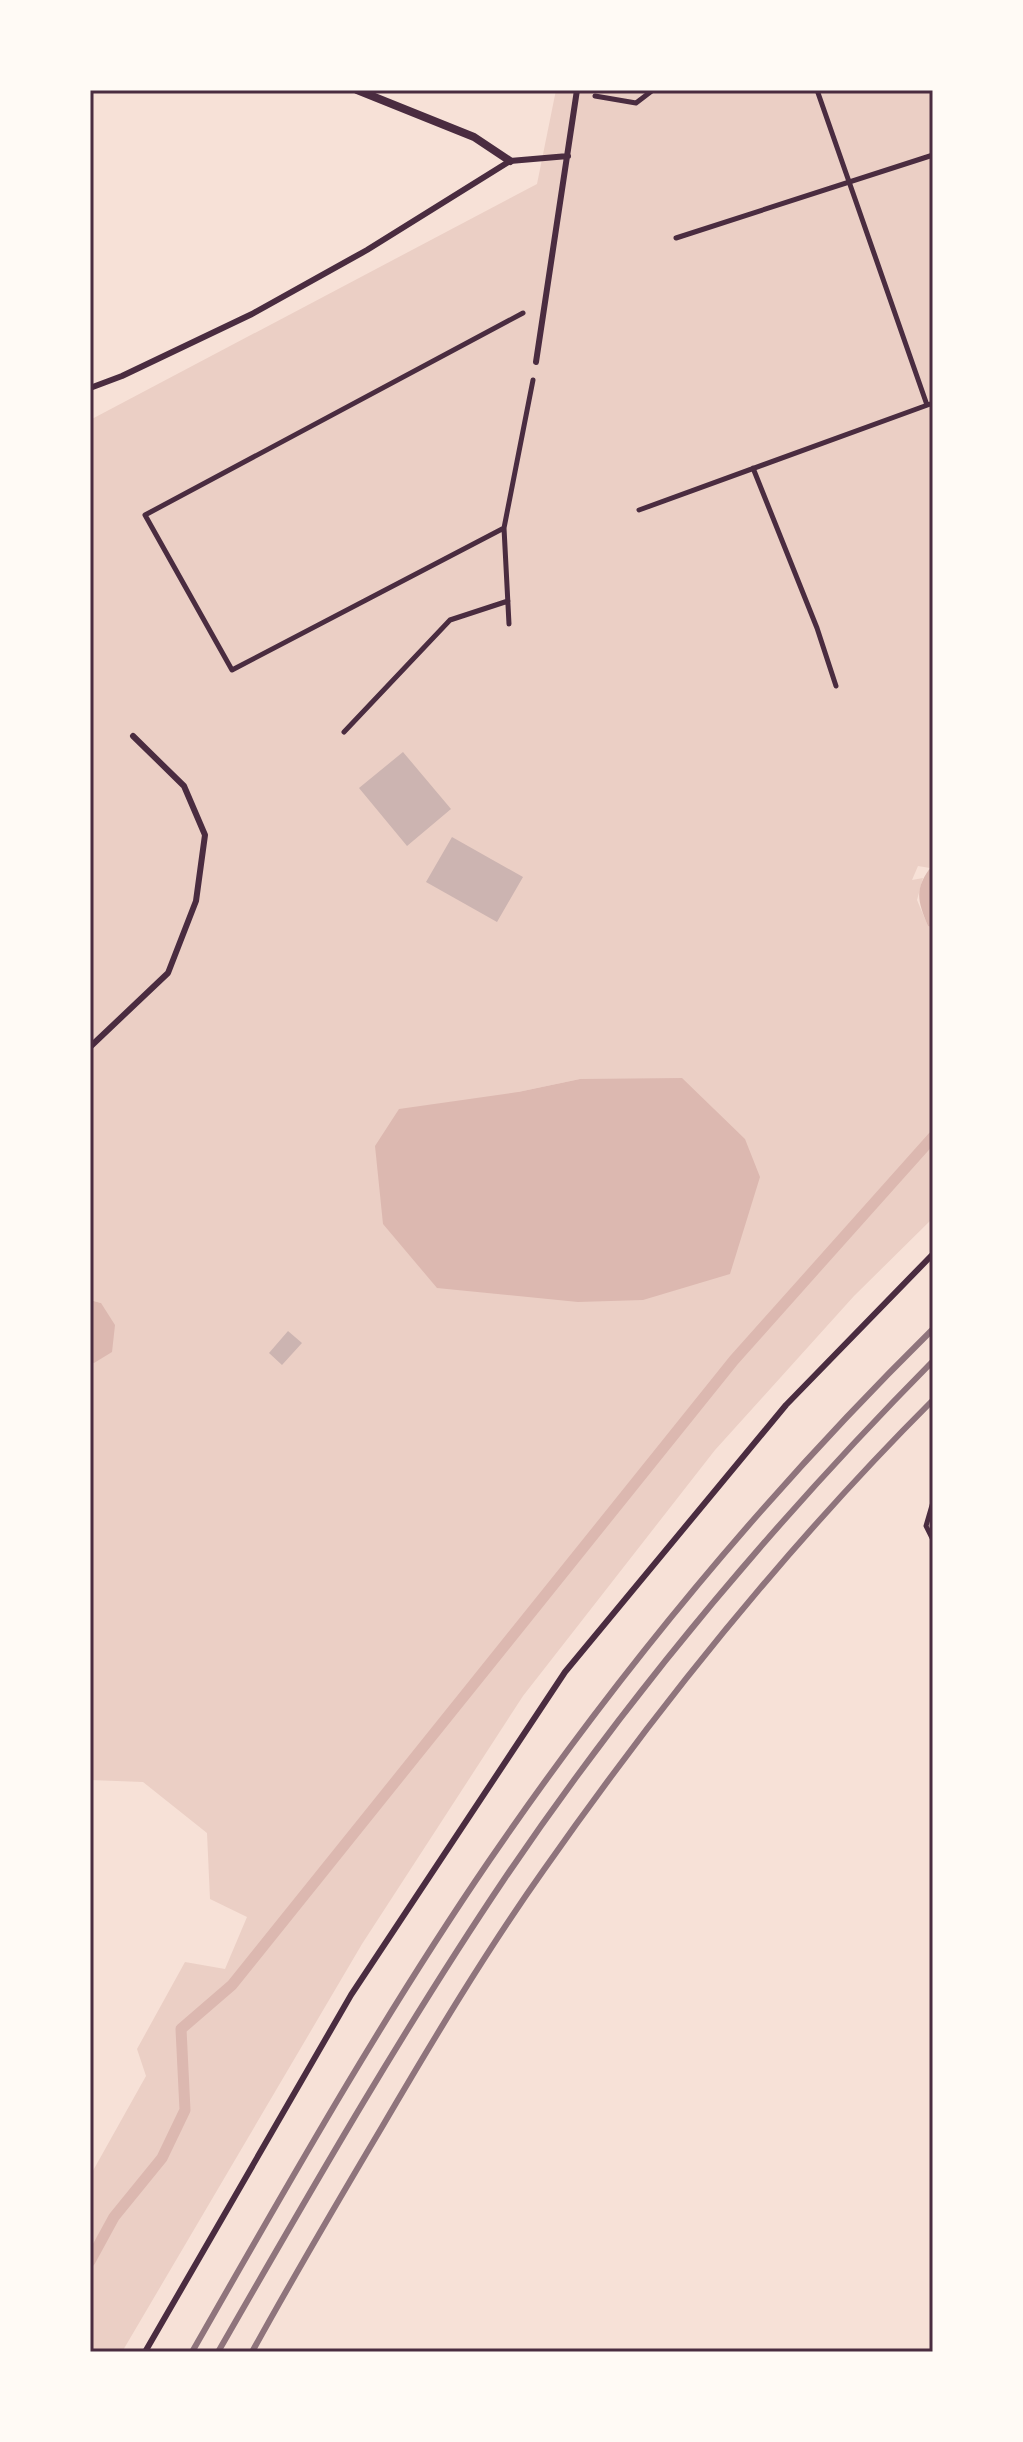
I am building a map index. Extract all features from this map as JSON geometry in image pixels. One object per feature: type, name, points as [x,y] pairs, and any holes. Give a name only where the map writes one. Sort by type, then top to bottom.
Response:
[{"type":"street","points":[[357,90],[474,137],[510,161]]},
{"type":"lane","points":[[536,362],[577,90]]},
{"type":"lane","points":[[90,388],[252,314],[367,250],[510,161],[568,156]]},
{"type":"lane","points":[[90,1047],[168,973],[196,901],[205,835],[184,786],[133,736]]},
{"type":"lane","points":[[145,2352],[351,1995],[565,1672],[786,1405],[933,1254]]},
{"type":"path","points":[[576,105],[597,96],[636,103],[653,90]]},
{"type":"path","points":[[639,510],[930,404],[817,90]]},
{"type":"path","points":[[676,238],[933,155]]},
{"type":"path","points":[[504,528],[232,670],[145,515],[511,319],[546,304]]},
{"type":"path","points":[[509,624],[504,528],[536,362]]},
{"type":"path","points":[[753,468],[817,628],[836,686]]},
{"type":"path","points":[[344,732],[450,620],[508,601]]},
{"type":"path","points":[[933,1502],[926,1526],[933,1540]]},
{"type":"shaded area","points":[[556,90],[933,90],[933,864],[930,868],[918,866],[912,880],[923,878],[917,900],[928,926],[933,928],[933,1218],[854,1296],[715,1450],[523,1696],[362,1944],[122,2352],[90,2352],[90,2176],[146,2076],[137,2049],[185,1962],[225,1969],[247,1917],[210,1899],[207,1833],[143,1782],[90,1780],[90,1362],[94,1363],[101,1303],[90,1300],[90,420],[537,184]],"holes":[[[580,1079],[383,1224],[518,1092]]]},
{"type":"shaded area","points":[[933,864],[933,928],[928,926],[919,894]]},
{"type":"shaded area","points":[[682,1078],[745,1139],[760,1177],[730,1274],[643,1300],[578,1302],[437,1288],[383,1224],[375,1146],[399,1109],[518,1092],[580,1079]]},
{"type":"shaded area","points":[[90,1300],[101,1303],[115,1325],[112,1352],[94,1363],[90,1362]]},
{"type":"building","points":[[403,752],[451,809],[407,846],[359,788]]},
{"type":"building","points":[[452,837],[523,877],[497,922],[426,882]]},
{"type":"building","points":[[288,1331],[302,1343],[282,1365],[269,1353]]},
{"type":"waterway","points":[[90,2261],[114,2217],[162,2158],[185,2110],[181,2029],[232,1985],[734,1360],[933,1137]]},
{"type":"railway","points":[[192,2352],[373,2042],[449,1921],[539,1790],[698,1584],[813,1454],[933,1329]]},
{"type":"railway","points":[[218,2352],[393,2053],[553,1809],[707,1609],[818,1483],[933,1361]]},
{"type":"railway","points":[[252,2352],[460,1997],[587,1809],[680,1687],[777,1568],[933,1400]]}]
